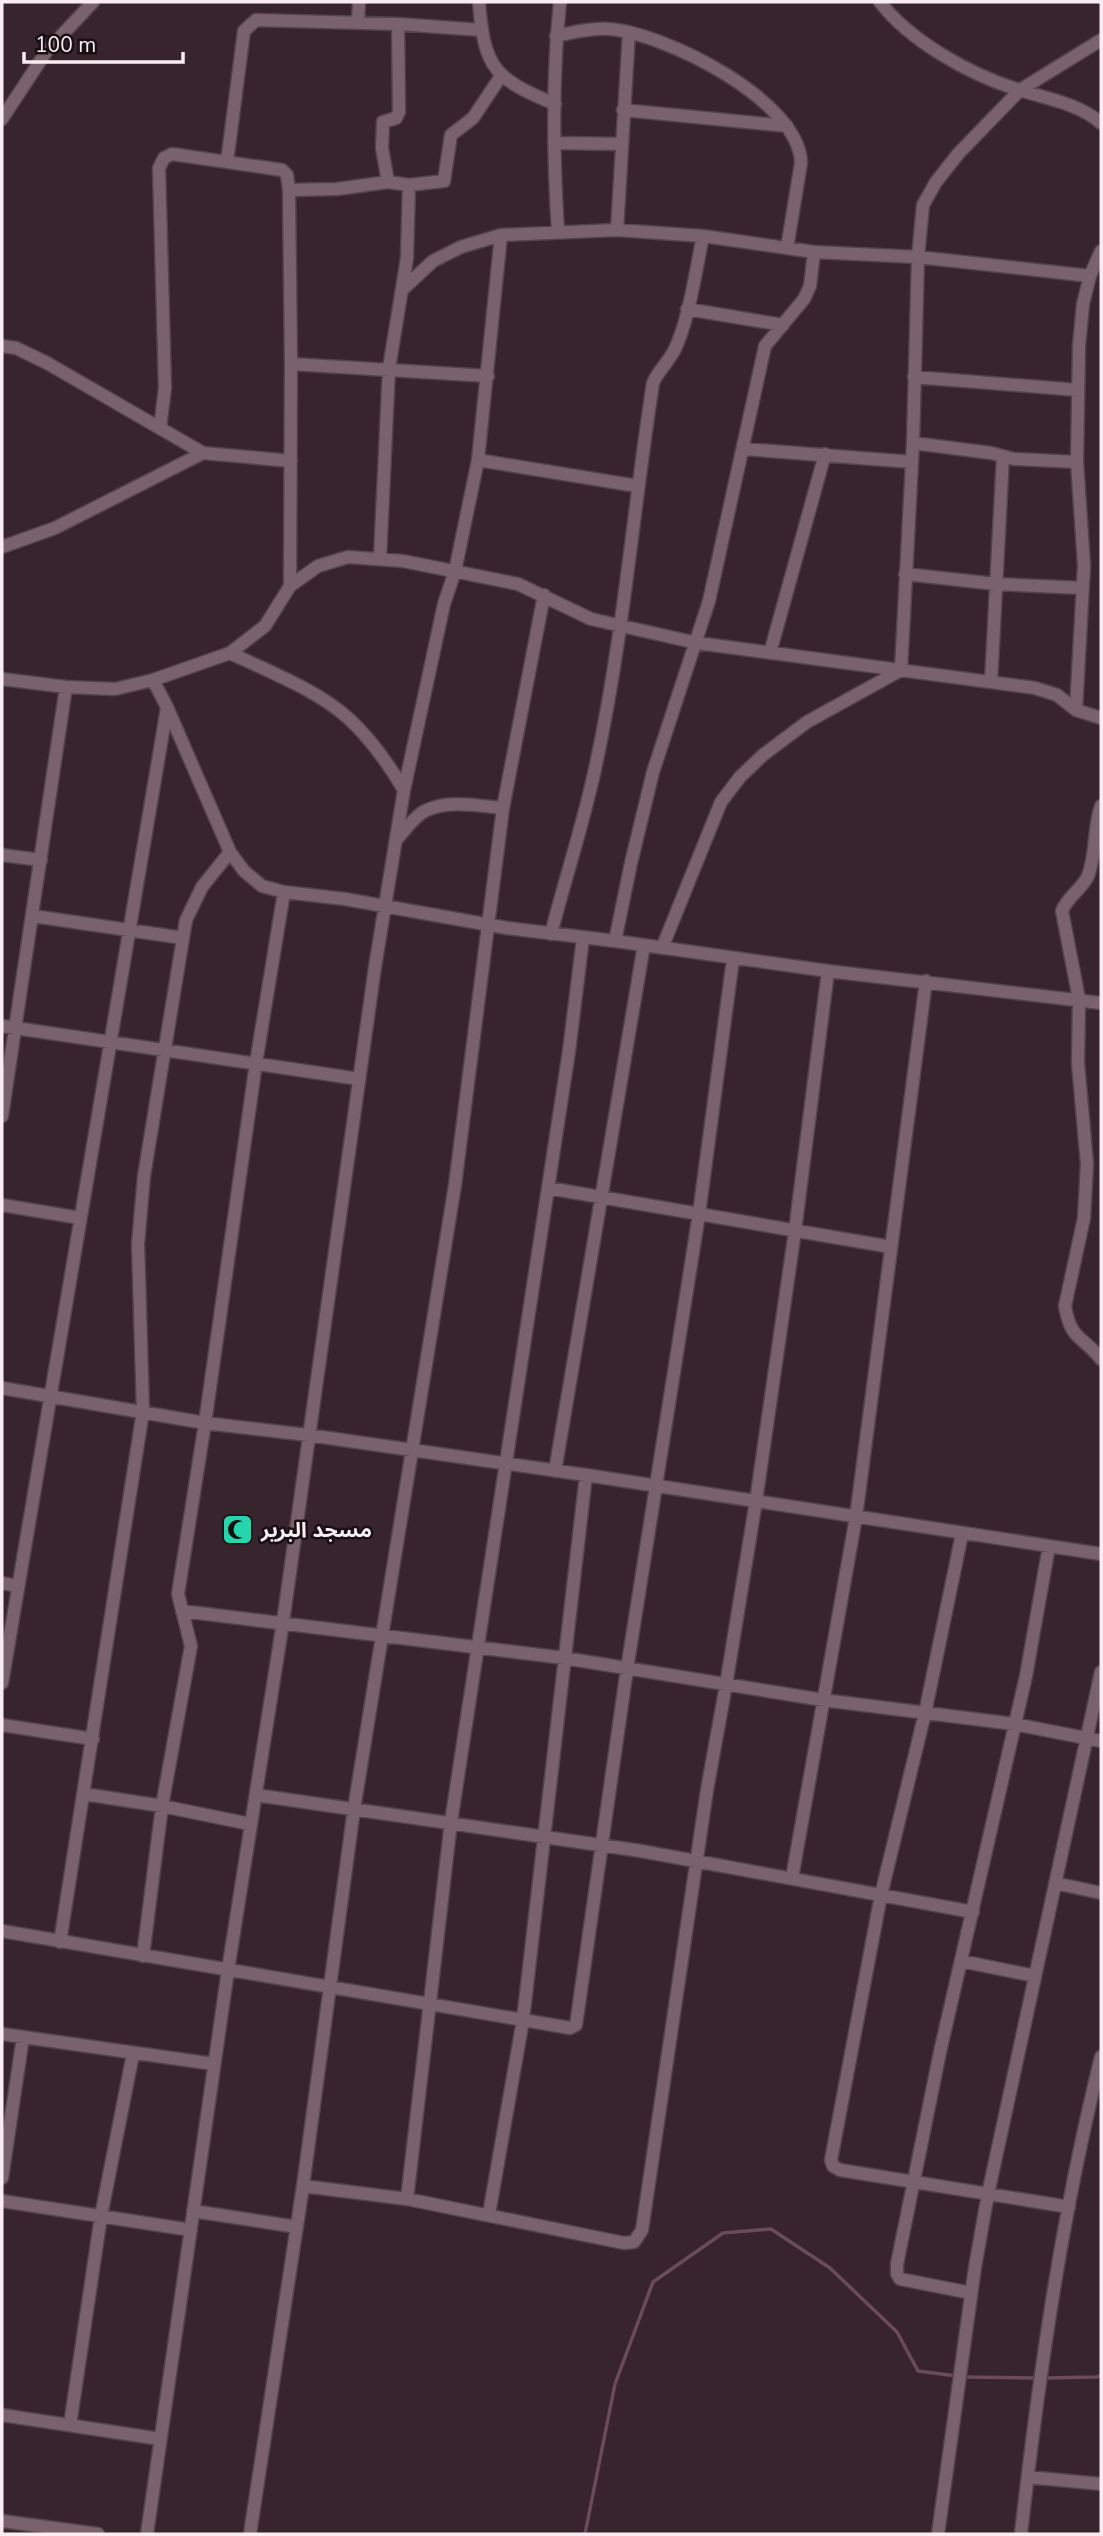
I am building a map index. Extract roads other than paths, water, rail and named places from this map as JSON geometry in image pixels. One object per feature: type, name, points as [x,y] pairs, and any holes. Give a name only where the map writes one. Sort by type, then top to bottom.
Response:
[{"type":"street","points":[[2,119],[46,52],[93,2]]},
{"type":"street","points":[[358,23],[359,2]]},
{"type":"street","points":[[479,2],[481,30],[492,64],[501,76],[519,89],[555,104]]},
{"type":"street","points":[[558,231],[554,144],[556,36],[560,2]]},
{"type":"street","points":[[880,2],[907,30],[995,82],[1060,102],[1101,123]]},
{"type":"street","points":[[227,162],[244,31],[257,20],[398,24],[481,30]]},
{"type":"street","points":[[388,182],[381,139],[383,122],[396,118],[399,112],[398,24]]},
{"type":"street","points":[[556,36],[589,29],[629,32],[661,43],[722,71],[739,82],[787,127],[797,140],[801,163],[787,248]]},
{"type":"street","points":[[617,230],[629,32]]},
{"type":"street","points":[[901,670],[913,443],[918,257],[923,205],[936,182],[958,154],[1020,90],[1101,40]]},
{"type":"street","points":[[289,190],[337,189],[388,182],[409,185],[444,181],[451,135],[473,118],[501,76]]},
{"type":"street","points":[[623,110],[787,127]]},
{"type":"street","points":[[554,144],[621,144]]},
{"type":"street","points":[[160,428],[165,388],[159,168],[164,158],[172,154],[282,170],[286,175],[289,190],[290,586]]},
{"type":"street","points":[[380,558],[389,368],[404,288],[409,185]]},
{"type":"street","points":[[404,288],[433,261],[461,247],[501,235],[558,231],[617,230],[703,236],[814,252],[918,257],[1090,276]]},
{"type":"street","points":[[147,2534],[228,1970],[283,1622],[359,1079],[404,790],[478,460],[501,235]]},
{"type":"street","points":[[551,934],[595,768],[620,625],[653,383],[674,352],[687,309],[703,236]]},
{"type":"street","points":[[1076,710],[1084,565],[1077,462],[1078,390],[1083,304],[1090,276],[1101,251]]},
{"type":"street","points":[[615,941],[653,772],[709,601],[765,346],[794,314],[807,293],[814,252]]},
{"type":"street","points":[[687,309],[783,325]]},
{"type":"street","points":[[2,346],[16,348],[47,363],[204,453],[291,461]]},
{"type":"street","points":[[291,364],[488,376]]},
{"type":"street","points":[[914,377],[1078,390]]},
{"type":"street","points":[[913,443],[1003,456],[1077,462]]},
{"type":"street","points":[[744,449],[912,462]]},
{"type":"street","points":[[2,547],[55,528],[204,453]]},
{"type":"street","points":[[770,653],[825,454]]},
{"type":"street","points":[[991,682],[1003,456]]},
{"type":"street","points":[[478,460],[637,486]]},
{"type":"street","points":[[2,678],[66,687],[115,689],[153,680],[230,653],[265,626],[290,586],[318,566],[348,557],[380,558],[518,584],[591,619],[697,643],[1035,688],[1057,695],[1076,710],[1101,718]]},
{"type":"street","points":[[905,574],[996,584],[1083,588]]},
{"type":"street","points":[[250,2534],[303,2186],[354,1810],[455,1185],[503,808],[544,595]]},
{"type":"street","points":[[230,653],[325,702],[346,717],[386,759],[404,790]]},
{"type":"street","points":[[662,948],[721,802],[740,777],[763,755],[807,722],[901,670]]},
{"type":"street","points":[[153,680],[230,852],[244,871],[262,886],[284,892],[345,899],[551,934],[828,971],[1101,1003]]},
{"type":"street","points":[[2,1116],[66,687]]},
{"type":"street","points":[[2,1683],[167,707]]},
{"type":"street","points":[[397,839],[423,811],[435,807],[460,805],[503,808]]},
{"type":"street","points":[[1101,806],[1097,817],[1093,863],[1086,880],[1062,911],[1079,999],[1078,1063],[1087,1164],[1084,1219],[1065,1306],[1067,1320],[1074,1335],[1093,1349],[1101,1359]]},
{"type":"street","points":[[60,1942],[143,1411],[138,1244],[144,1176],[186,920],[202,887],[230,852]]},
{"type":"street","points":[[2,855],[41,860]]},
{"type":"street","points":[[143,1956],[162,1806],[191,1646],[178,1594],[256,1063],[284,892]]},
{"type":"street","points":[[33,916],[183,938]]},
{"type":"street","points":[[407,2199],[451,1822],[480,1647],[583,938]]},
{"type":"street","points":[[555,1471],[644,945]]},
{"type":"street","points":[[2,1931],[570,2028],[576,2025],[627,1669],[699,1214],[733,959]]},
{"type":"street","points":[[303,2186],[407,2199],[624,2243],[634,2242],[642,2231],[707,1790],[756,1501],[795,1231],[828,971]]},
{"type":"street","points":[[792,1878],[856,1517],[926,981]]},
{"type":"street","points":[[2,1026],[359,1079]]},
{"type":"street","points":[[548,1188],[891,1247]]},
{"type":"street","points":[[2,1205],[80,1218]]},
{"type":"street","points":[[2,1388],[205,1423],[507,1463],[1101,1554]]},
{"type":"street","points":[[489,2214],[523,2020],[586,1475]]},
{"type":"street","points":[[962,1534],[925,1713],[881,1895],[831,2160],[833,2166],[840,2169],[1069,2207]]},
{"type":"street","points":[[971,2293],[900,2280],[897,2274],[940,2052],[1034,1640],[1049,1546]]},
{"type":"street","points":[[2,1583],[17,1586]]},
{"type":"street","points":[[182,1611],[564,1658],[823,1700],[1014,1724],[1095,1739]]},
{"type":"street","points":[[938,2534],[971,2293],[988,2194],[1055,1883],[1095,1739],[1101,1672]]},
{"type":"street","points":[[2,1725],[93,1739]]},
{"type":"street","points":[[84,1794],[250,1824]]},
{"type":"street","points":[[256,1795],[601,1845],[973,1912]]},
{"type":"street","points":[[1055,1883],[1101,1892]]},
{"type":"street","points":[[961,1961],[1035,1976]]},
{"type":"street","points":[[2,2034],[214,2064]]},
{"type":"street","points":[[2,2178],[23,2037]]},
{"type":"street","points":[[71,2425],[101,2216],[133,2054]]},
{"type":"street","points":[[1021,2534],[1048,2330],[1085,2123],[1101,2057]]},
{"type":"street","points":[[2,2202],[191,2230]]},
{"type":"street","points":[[193,2211],[297,2227]]},
{"type":"street","points":[[2,2415],[160,2439]]},
{"type":"street","points":[[1028,2477],[1101,2484]]},
{"type":"street","points":[[2,2521],[98,2534]]},
{"type":"waterway","points":[[585,2534],[615,2384],[653,2282],[723,2233],[771,2229],[830,2268],[897,2332],[918,2371],[957,2376]]},
{"type":"waterway","points":[[1045,2378],[1101,2375]]},
{"type":"waterway","points":[[964,2377],[1037,2378]]},
{"type":"place","name":"مسجد البرير","points":[[238,1530]]}]
